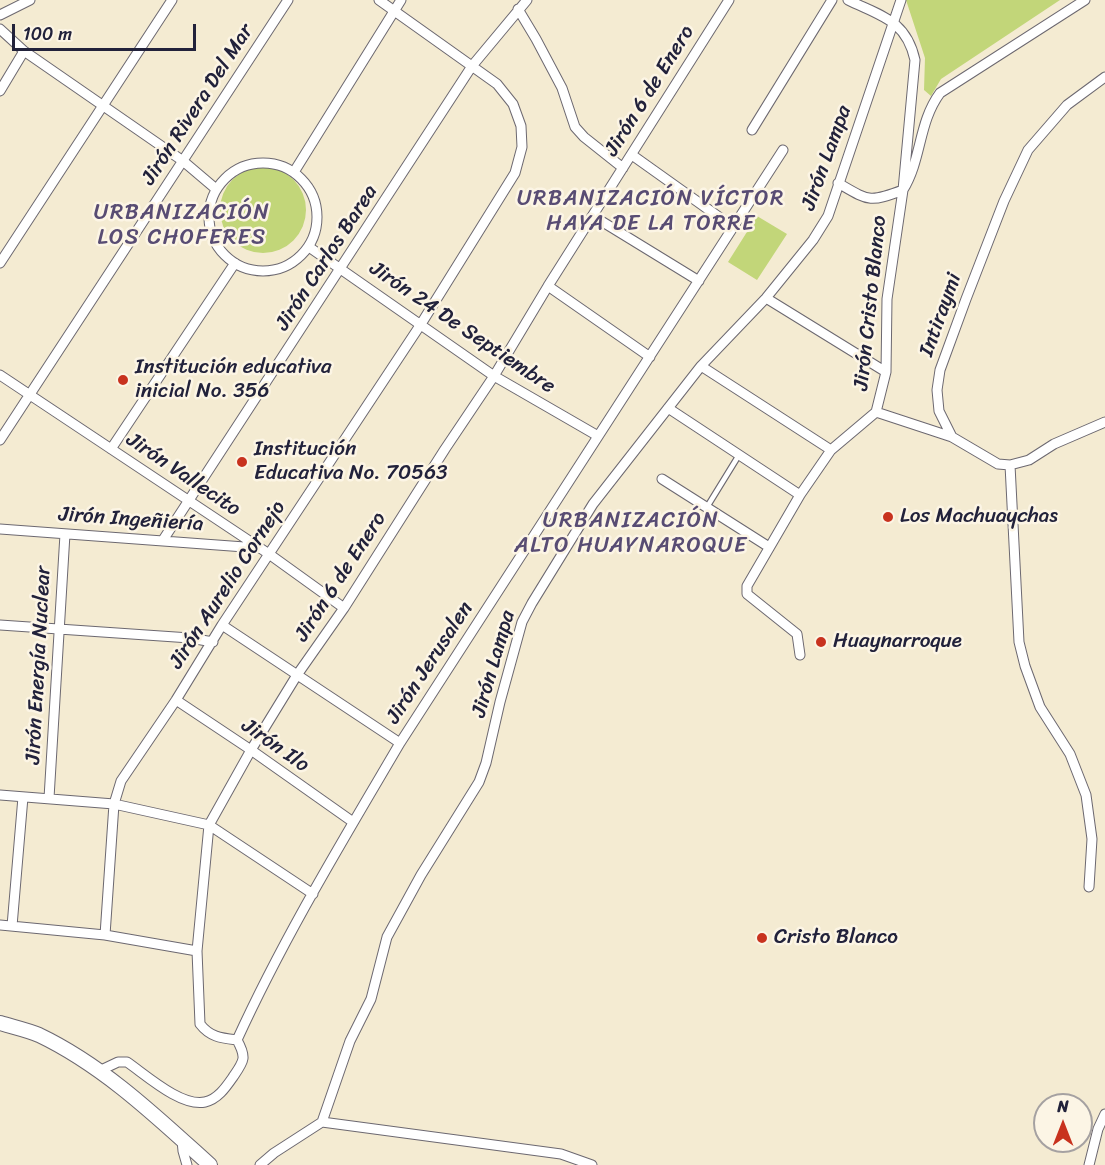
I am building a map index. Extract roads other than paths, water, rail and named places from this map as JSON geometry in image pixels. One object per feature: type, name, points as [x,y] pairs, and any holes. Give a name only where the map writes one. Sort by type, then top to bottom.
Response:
[{"type":"main road","points":[[0,1023],[37,1034],[99,1071],[210,1165]]},
{"type":"street","points":[[0,15],[30,0]]},
{"type":"street","points":[[0,263],[172,0]]},
{"type":"street","name":"Jirón Rivera Del Mar","points":[[0,440],[288,0]]},
{"type":"street","name":"Jirón Aurelio Cornejo","points":[[105,935],[114,804],[121,781],[421,324],[515,172],[522,147],[521,126],[513,104],[497,84],[379,0]]},
{"type":"street","points":[[294,172],[402,0]]},
{"type":"street","name":"Jirón Carlos Barea","points":[[163,540],[472,66],[527,0]]},
{"type":"street","name":"Jirón 6 de Enero","points":[[237,1040],[213,1036],[206,1032],[200,1024],[197,951],[209,825],[250,750],[297,675],[344,608],[494,376],[548,286],[729,0]]},
{"type":"street","points":[[752,130],[832,0]]},
{"type":"street","points":[[848,0],[895,23]]},
{"type":"street","name":"Jirón Lampa","points":[[322,1122],[350,1041],[371,999],[387,937],[421,875],[479,782],[522,622],[593,504],[701,366],[766,298],[813,240],[828,216],[901,0]]},
{"type":"street","points":[[838,183],[865,199],[879,199],[903,190],[913,171],[924,122],[940,93],[1085,0]]},
{"type":"street","points":[[518,9],[562,88],[575,127],[623,168]]},
{"type":"street","name":"Jirón Cristo Blanco","points":[[800,655],[797,634],[747,594],[747,586],[800,495],[831,450],[876,412],[886,372],[887,299],[903,190],[915,60],[912,45],[906,34],[895,23]]},
{"type":"street","points":[[0,29],[24,51],[183,161],[216,189]]},
{"type":"street","points":[[0,91],[24,51]]},
{"type":"street","name":"Intiraymi","points":[[952,436],[939,411],[936,390],[940,370],[1004,201],[1028,150],[1067,105],[1105,77]]},
{"type":"street","name":"Jirón Jerusalen","points":[[237,1040],[262,986],[353,822],[400,743],[783,150]]},
{"type":"street","points":[[632,155],[733,227]]},
{"type":"street","points":[[260,162],[278,164],[294,172],[309,187],[317,206],[317,227],[309,247],[294,262],[275,270],[254,270],[235,263],[219,249],[210,230],[209,208],[216,189],[228,175],[243,166],[260,162]]},
{"type":"street","points":[[593,216],[699,281]]},
{"type":"street","name":"Jirón 24 De Septiembre","points":[[309,247],[494,376],[598,436]]},
{"type":"street","points":[[111,449],[235,263]]},
{"type":"street","points":[[548,286],[650,357]]},
{"type":"street","points":[[766,298],[886,372]]},
{"type":"street","points":[[701,366],[831,450]]},
{"type":"street","name":"Jirón Vallecito","points":[[0,375],[269,554],[344,608]]},
{"type":"street","points":[[668,408],[800,495]]},
{"type":"street","points":[[876,412],[952,436],[998,464],[1010,465],[1029,460],[1054,444],[1105,422]]},
{"type":"street","points":[[1010,465],[1019,642],[1040,707],[1070,754],[1086,795],[1092,839],[1089,886]]},
{"type":"street","points":[[662,479],[770,547]]},
{"type":"street","name":"Jirón Ingeñiería","points":[[0,529],[260,548]]},
{"type":"street","name":"Jirón Energía Nuclear","points":[[49,798],[65,534]]},
{"type":"street","points":[[0,625],[190,638],[213,642]]},
{"type":"street","points":[[222,625],[400,743]]},
{"type":"street","name":"Jirón Ilo","points":[[176,700],[353,822]]},
{"type":"street","points":[[0,795],[114,804],[209,825],[313,894]]},
{"type":"street","points":[[12,926],[23,797]]},
{"type":"street","points":[[0,925],[105,935],[197,951]]},
{"type":"street","points":[[99,1071],[118,1062],[127,1062],[178,1097],[205,1102],[217,1096],[242,1064],[243,1050],[237,1040]]},
{"type":"street","points":[[1089,1165],[1098,1129],[1105,1114]]},
{"type":"street","points":[[260,1165],[274,1153],[322,1122],[561,1154],[592,1165]]},
{"type":"street","points":[[182,1140],[188,1165]]},
{"type":"lane","points":[[707,507],[739,455]]},
{"type":"place","name":"Institución educativa inicial No. 356","points":[[123,380]]},
{"type":"place","name":"Institución Educativa No. 70563","points":[[242,462]]},
{"type":"place","name":"Los Machuaychas","points":[[888,517]]},
{"type":"place","name":"Huaynarroque","points":[[821,642]]},
{"type":"place","name":"Cristo Blanco","points":[[762,938]]},
{"type":"district","name":"URBANIZACIÓN VÍCTOR HAYA DE LA TORRE","points":[[651,212]]},
{"type":"district","name":"URBANIZACIÓN LOS CHOFERES","points":[[182,226]]},
{"type":"district","name":"URBANIZACIÓN ALTO HUAYNAROQUE","points":[[631,534]]}]
